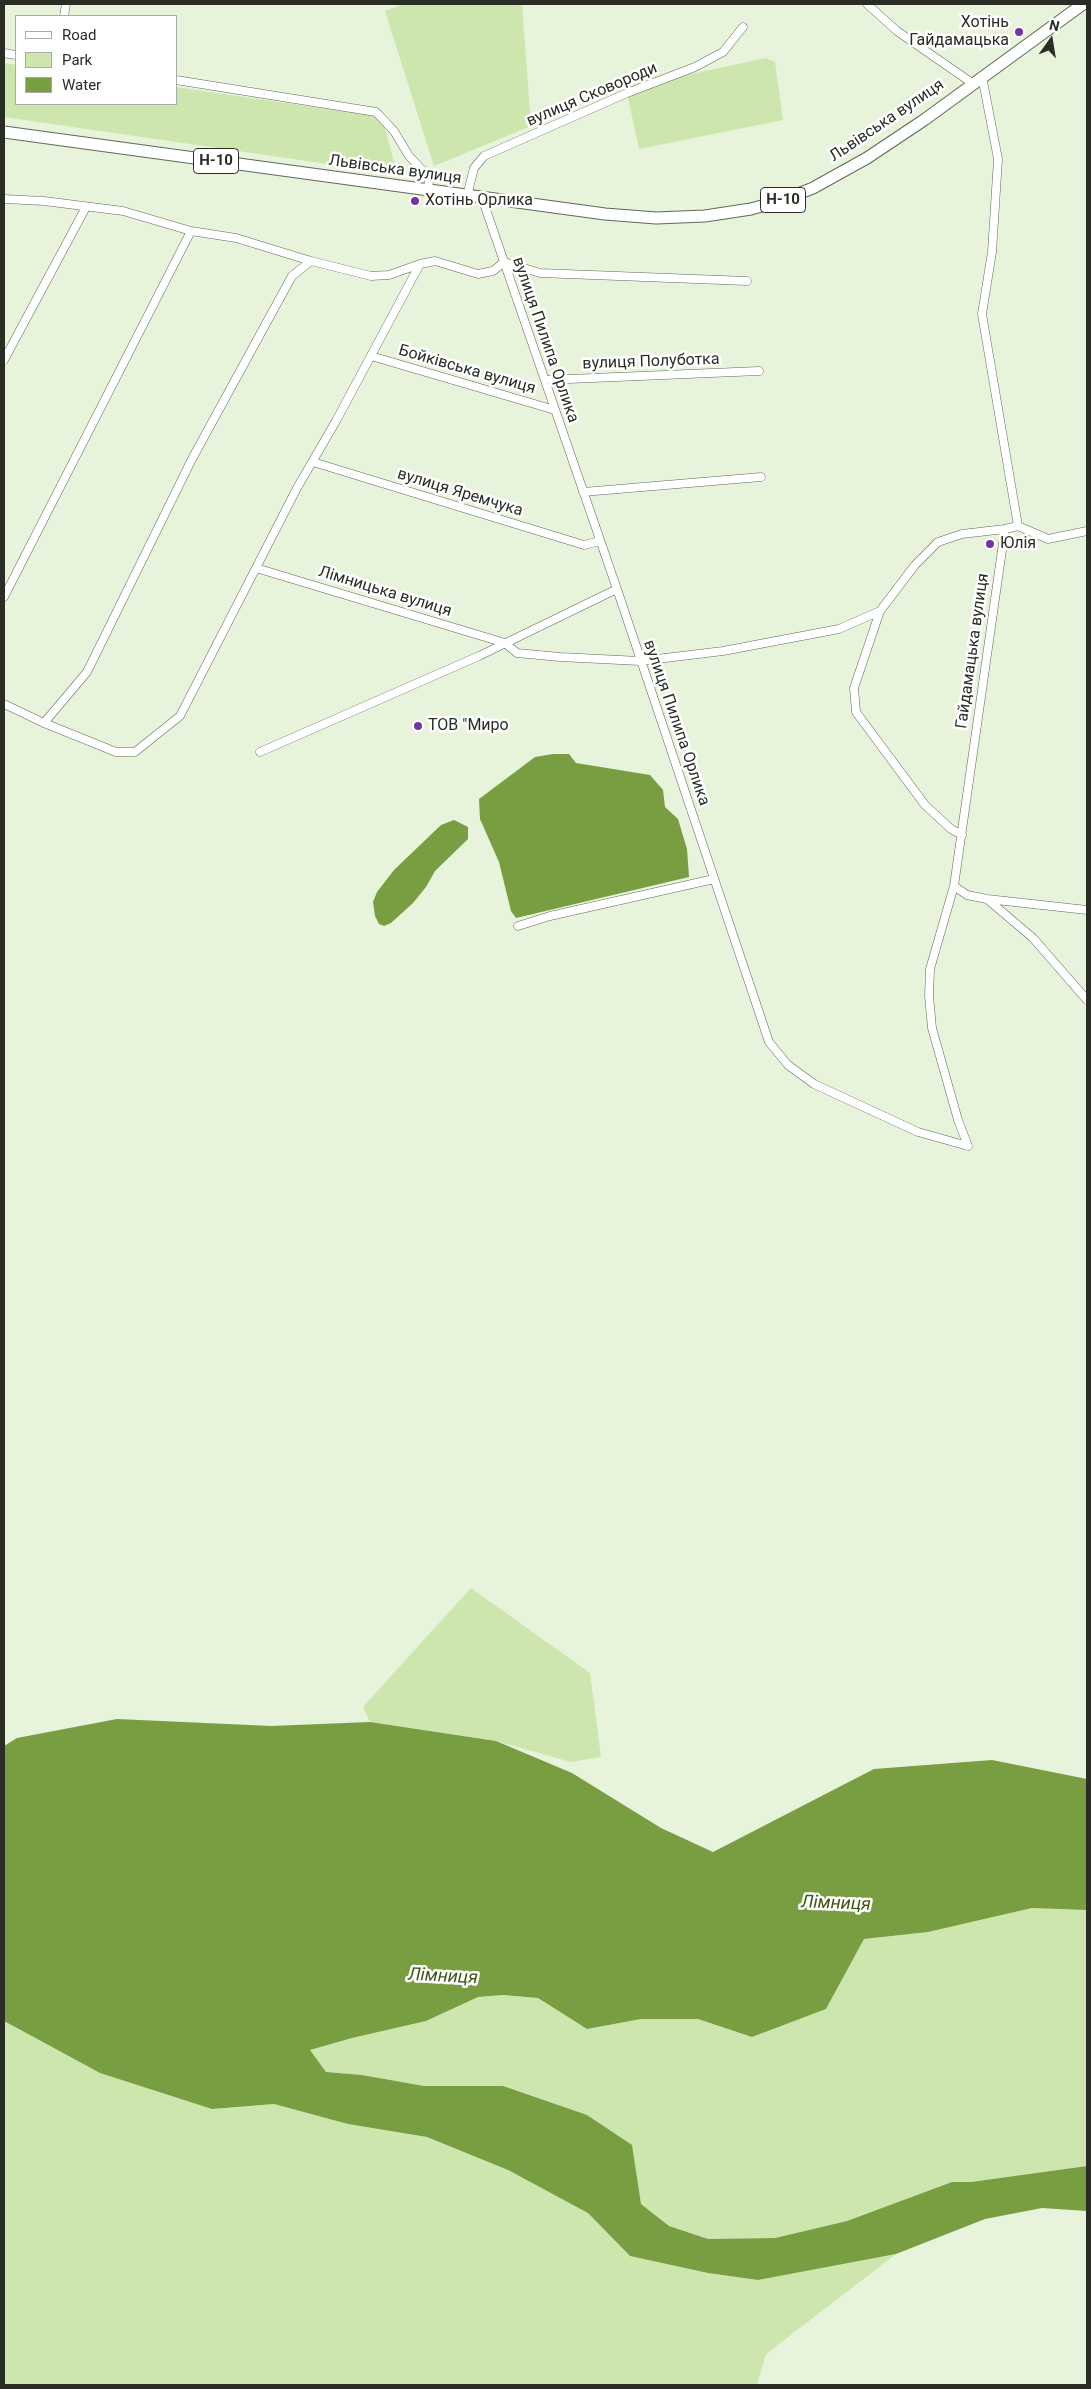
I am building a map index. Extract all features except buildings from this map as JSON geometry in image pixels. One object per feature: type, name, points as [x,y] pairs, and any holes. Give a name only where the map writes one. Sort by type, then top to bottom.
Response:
[{"type":"main road","name":"Львівська вулиця","points":[[4,132],[605,214],[656,218],[705,216],[751,209],[780,201],[813,188],[867,158],[924,120],[977,79],[1083,4]]},
{"type":"street","points":[[867,4],[897,31],[977,79],[998,159],[992,252],[982,314],[1018,526]]},
{"type":"street","name":"вулиця Сковороди","points":[[467,196],[474,168],[484,156],[627,93],[695,67],[723,52],[743,27]]},
{"type":"street","points":[[178,80],[376,112],[394,131],[409,156],[427,175],[429,181],[428,190]]},
{"type":"street","points":[[4,198],[123,211],[191,231],[236,238],[311,261],[371,276],[389,275],[435,261],[478,274],[493,271],[504,262],[540,273],[747,281]]},
{"type":"street","name":"вулиця Пилипа Орлика","points":[[482,198],[617,589],[769,1042],[788,1065],[814,1084],[918,1132],[968,1146]]},
{"type":"street","points":[[4,360],[86,207]]},
{"type":"street","points":[[4,597],[191,231]]},
{"type":"street","points":[[44,723],[86,672],[197,450],[292,276],[311,261]]},
{"type":"street","points":[[4,704],[44,723],[116,752],[135,752],[180,716],[256,568],[420,264]]},
{"type":"street","name":"Бойківська вулиця","points":[[371,356],[555,410]]},
{"type":"street","name":"вулиця Полуботка","points":[[545,380],[759,371]]},
{"type":"street","name":"вулиця Яремчука","points":[[313,462],[584,545],[600,541]]},
{"type":"street","points":[[583,492],[761,477]]},
{"type":"street","points":[[962,834],[951,829],[924,805],[856,712],[854,688],[880,612],[915,565],[938,542],[962,534],[1018,526],[1048,539],[1087,531]]},
{"type":"street","name":"Гайдамацька вулиця","points":[[968,1146],[958,1120],[932,1028],[929,996],[930,969],[954,886],[1005,529]]},
{"type":"street","name":"Лімницька вулиця","points":[[256,568],[505,643],[517,653],[640,661],[723,651],[839,628],[880,612]]},
{"type":"street","points":[[260,752],[505,643],[617,589]]},
{"type":"street","points":[[518,926],[550,916],[714,879]]},
{"type":"street","points":[[954,886],[967,895],[987,899],[1087,910]]},
{"type":"street","points":[[987,899],[1033,938],[1087,1000]]},
{"type":"green space","points":[[404,4],[522,4],[531,126],[434,166],[385,11]]},
{"type":"green space","points":[[766,58],[775,62],[783,120],[639,149],[626,88]]},
{"type":"green space","points":[[4,63],[15,65],[15,105],[178,105],[178,87],[382,117],[397,174],[4,117]]},
{"type":"green space","points":[[471,1588],[590,1673],[601,1757],[571,1762],[496,1741],[370,1722],[363,1707]]},
{"type":"green space","points":[[1032,1908],[1087,1910],[1087,2166],[971,2182],[952,2182],[847,2221],[775,2238],[708,2239],[669,2226],[641,2204],[631,2145],[503,2086],[424,2086],[362,2075],[326,2072],[310,2050],[426,2021],[478,1997],[503,1995],[538,1998],[587,2029],[641,2019],[698,2019],[752,2037],[826,2009],[864,1939],[928,1932]]},
{"type":"green space","points":[[4,2021],[100,2073],[212,2109],[274,2104],[348,2124],[427,2137],[508,2170],[588,2213],[630,2256],[708,2273],[758,2280],[896,2254],[766,2354],[757,2385],[4,2385]]},
{"type":"water","points":[[569,754],[576,763],[650,775],[663,790],[665,807],[678,819],[687,849],[689,877],[516,918],[511,911],[499,862],[480,819],[479,799],[535,757]]},
{"type":"water","points":[[454,820],[468,827],[468,839],[435,871],[426,887],[413,903],[391,923],[384,926],[379,924],[375,916],[373,902],[377,892],[394,870],[441,825]]},
{"type":"water","name":"Лімниця","points":[[117,1719],[271,1726],[370,1722],[496,1741],[572,1773],[661,1828],[713,1852],[874,1769],[992,1760],[1087,1779],[1087,1910],[1032,1908],[928,1932],[864,1939],[826,2009],[752,2037],[698,2019],[641,2019],[587,2029],[538,1998],[503,1995],[478,1997],[426,2021],[310,2050],[326,2072],[362,2075],[424,2086],[503,2086],[587,2115],[632,2145],[641,2204],[669,2226],[708,2239],[775,2238],[847,2221],[952,2182],[971,2182],[1087,2166],[1087,2211],[1042,2208],[985,2219],[896,2254],[758,2280],[708,2273],[630,2256],[588,2213],[508,2170],[427,2137],[348,2124],[274,2104],[212,2109],[100,2073],[4,2021],[4,1746],[17,1738]]},
{"type":"place","name":"Хотінь Гайдамацька","points":[[1019,32]]},
{"type":"place","name":"Хотінь Орлика","points":[[415,201]]},
{"type":"place","name":"Юлія","points":[[990,544]]},
{"type":"place","name":"ТОВ \"Миро","points":[[418,726]]}]
